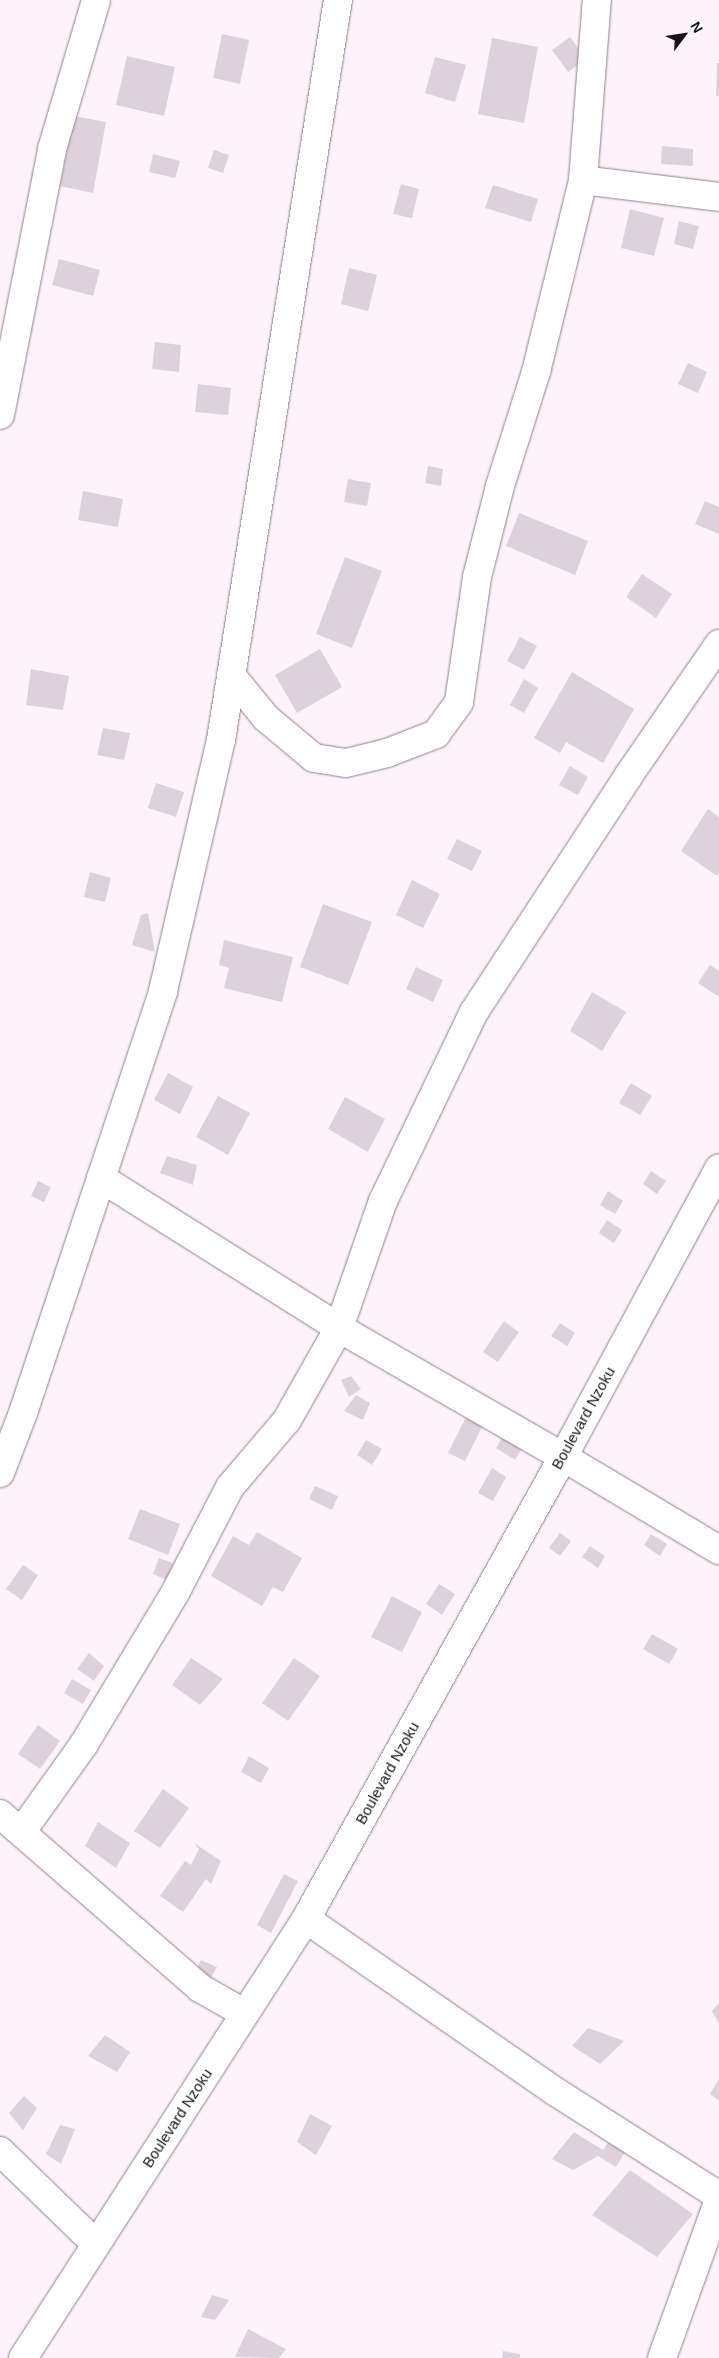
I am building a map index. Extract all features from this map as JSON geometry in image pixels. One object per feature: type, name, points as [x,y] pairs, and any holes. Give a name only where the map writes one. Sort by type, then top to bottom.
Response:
[{"type":"street","points":[[0,415],[52,149],[96,0]]},
{"type":"street","points":[[0,1473],[12,1410],[101,1178],[164,991],[221,740],[338,0]]},
{"type":"street","points":[[231,675],[272,724],[314,758],[346,763],[387,753],[436,734],[459,702],[477,577],[500,486],[536,372],[583,180],[597,0]]},
{"type":"street","points":[[583,180],[719,197]]},
{"type":"street","points":[[22,1831],[84,1744],[175,1593],[230,1486],[287,1420],[339,1328],[383,1201],[474,1012],[629,775],[719,644]]},
{"type":"street","name":"Boulevard Nzoku","points":[[23,2358],[306,1918],[563,1457],[719,1168]]},
{"type":"street","points":[[101,1178],[339,1328],[563,1457],[719,1550]]},
{"type":"street","points":[[0,1814],[22,1831],[200,1988],[244,2013]]},
{"type":"street","points":[[306,1918],[556,2092],[719,2198],[662,2358]]},
{"type":"street","points":[[0,2151],[96,2244]]},
{"type":"building","points":[[222,34],[249,40],[240,84],[213,78]]},
{"type":"building","points":[[570,37],[586,59],[568,72],[552,50]]},
{"type":"building","points":[[492,38],[538,47],[524,123],[478,114]]},
{"type":"building","points":[[127,56],[175,67],[164,116],[116,105]]},
{"type":"building","points":[[435,57],[466,65],[455,102],[425,93]]},
{"type":"building","points":[[717,63],[719,63],[719,96],[716,96]]},
{"type":"building","points":[[74,116],[106,122],[93,193],[60,186]]},
{"type":"building","points":[[662,146],[693,149],[693,166],[661,164]]},
{"type":"building","points":[[214,150],[229,155],[223,173],[208,168]]},
{"type":"building","points":[[153,154],[180,161],[175,178],[149,172]]},
{"type":"building","points":[[401,184],[419,189],[412,218],[393,214]]},
{"type":"building","points":[[493,185],[538,199],[531,222],[485,208]]},
{"type":"building","points":[[630,209],[664,218],[654,256],[621,248]]},
{"type":"building","points":[[679,221],[699,226],[693,249],[674,244]]},
{"type":"building","points":[[59,259],[100,270],[93,296],[52,285]]},
{"type":"building","points":[[349,268],[377,275],[368,311],[341,304]]},
{"type":"building","points":[[155,342],[181,345],[179,372],[152,369]]},
{"type":"building","points":[[688,363],[707,372],[698,393],[678,384]]},
{"type":"building","points":[[198,384],[231,388],[228,415],[195,412]]},
{"type":"building","points":[[428,466],[443,469],[441,486],[425,483]]},
{"type":"building","points":[[348,479],[371,483],[367,506],[344,502]]},
{"type":"building","points":[[83,491],[123,499],[118,527],[78,520]]},
{"type":"building","points":[[705,501],[719,507],[719,534],[695,524]]},
{"type":"building","points":[[519,513],[588,541],[575,575],[506,546]]},
{"type":"building","points":[[345,557],[382,571],[352,648],[316,634]]},
{"type":"building","points":[[642,574],[672,594],[656,618],[626,597]]},
{"type":"building","points":[[520,637],[537,646],[524,670],[507,661]]},
{"type":"building","points":[[320,649],[342,687],[297,713],[275,675]]},
{"type":"building","points":[[31,669],[69,676],[63,710],[26,705]]},
{"type":"building","points":[[572,672],[634,709],[603,763],[566,742],[560,753],[534,738]]},
{"type":"building","points":[[524,679],[538,688],[524,713],[510,705]]},
{"type":"building","points":[[103,728],[130,733],[124,760],[97,755]]},
{"type":"building","points":[[570,766],[588,777],[578,795],[559,785]]},
{"type":"building","points":[[156,783],[184,792],[176,817],[148,808]]},
{"type":"building","points":[[708,809],[719,817],[719,873],[717,876],[681,851]]},
{"type":"building","points":[[457,839],[482,851],[472,871],[447,859]]},
{"type":"building","points":[[90,872],[111,878],[105,902],[84,897]]},
{"type":"building","points":[[412,880],[440,894],[423,928],[396,915]]},
{"type":"building","points":[[323,904],[372,922],[348,985],[300,967]]},
{"type":"building","points":[[148,913],[155,952],[132,945],[141,915]]},
{"type":"building","points":[[224,940],[293,957],[282,1002],[224,988],[229,968],[219,965]]},
{"type":"building","points":[[710,965],[719,971],[719,997],[698,983]]},
{"type":"building","points":[[416,967],[443,980],[433,1002],[406,989]]},
{"type":"building","points":[[592,992],[626,1012],[602,1051],[570,1031]]},
{"type":"building","points":[[168,1073],[193,1087],[180,1114],[154,1100]]},
{"type":"building","points":[[631,1083],[652,1096],[640,1115],[619,1103]]},
{"type":"building","points":[[218,1096],[250,1113],[228,1155],[196,1137]]},
{"type":"building","points":[[345,1097],[385,1119],[368,1152],[328,1129]]},
{"type":"building","points":[[167,1156],[197,1165],[193,1185],[160,1173]]},
{"type":"building","points":[[651,1171],[666,1181],[657,1194],[643,1184]]},
{"type":"building","points":[[38,1181],[51,1187],[44,1202],[31,1196]]},
{"type":"building","points":[[608,1191],[623,1201],[615,1214],[600,1205]]},
{"type":"building","points":[[607,1220],[622,1230],[614,1243],[599,1233]]},
{"type":"building","points":[[504,1321],[519,1332],[498,1362],[483,1352]]},
{"type":"building","points":[[560,1323],[575,1333],[567,1346],[551,1336]]},
{"type":"building","points":[[351,1376],[361,1389],[349,1397],[341,1380]]},
{"type":"building","points":[[356,1395],[370,1403],[363,1420],[344,1411]]},
{"type":"building","points":[[467,1415],[484,1423],[465,1461],[448,1453]]},
{"type":"building","points":[[506,1431],[525,1443],[515,1460],[496,1448]]},
{"type":"building","points":[[366,1440],[382,1449],[372,1465],[357,1455]]},
{"type":"building","points":[[492,1468],[506,1477],[493,1501],[478,1493]]},
{"type":"building","points":[[315,1486],[338,1496],[332,1510],[309,1499]]},
{"type":"building","points":[[140,1509],[180,1524],[168,1555],[128,1539]]},
{"type":"building","points":[[257,1532],[302,1558],[283,1592],[273,1587],[262,1606],[211,1576],[233,1536],[249,1545]]},
{"type":"building","points":[[560,1533],[571,1541],[560,1556],[549,1548]]},
{"type":"building","points":[[651,1534],[667,1544],[660,1556],[644,1545]]},
{"type":"building","points":[[590,1546],[605,1556],[598,1568],[582,1557]]},
{"type":"building","points":[[159,1558],[173,1563],[167,1580],[153,1574]]},
{"type":"building","points":[[23,1565],[38,1575],[22,1600],[6,1589]]},
{"type":"building","points":[[439,1584],[455,1594],[442,1615],[426,1604]]},
{"type":"building","points":[[392,1596],[422,1612],[402,1652],[371,1637]]},
{"type":"building","points":[[652,1634],[678,1649],[669,1664],[643,1649]]},
{"type":"building","points":[[89,1653],[104,1666],[94,1681],[77,1669]]},
{"type":"building","points":[[191,1658],[223,1679],[200,1705],[172,1685]]},
{"type":"building","points":[[294,1658],[320,1676],[288,1721],[262,1703]]},
{"type":"building","points":[[72,1679],[91,1690],[83,1704],[64,1693]]},
{"type":"building","points":[[38,1725],[60,1741],[40,1769],[18,1754]]},
{"type":"building","points":[[249,1756],[269,1768],[261,1783],[241,1772]]},
{"type":"building","points":[[163,1789],[189,1808],[160,1848],[134,1831]]},
{"type":"building","points":[[98,1822],[130,1843],[116,1868],[85,1846]]},
{"type":"building","points":[[194,1843],[221,1861],[211,1884],[206,1879],[183,1912],[160,1896],[185,1861],[191,1865],[199,1849]]},
{"type":"building","points":[[284,1874],[298,1881],[271,1933],[257,1925]]},
{"type":"building","points":[[201,1960],[217,1967],[209,1981],[195,1973]]},
{"type":"building","points":[[719,2003],[719,2024],[712,2011]]},
{"type":"building","points":[[588,2028],[624,2041],[600,2064],[572,2046]]},
{"type":"building","points":[[105,2035],[130,2052],[117,2072],[88,2056]]},
{"type":"building","points":[[719,2079],[719,2101],[710,2094]]},
{"type":"building","points":[[24,2096],[37,2108],[23,2130],[9,2113]]},
{"type":"building","points":[[310,2114],[332,2126],[316,2155],[297,2142]]},
{"type":"building","points":[[60,2125],[75,2129],[61,2164],[46,2154]]},
{"type":"building","points":[[574,2132],[603,2150],[610,2140],[625,2152],[616,2167],[598,2156],[573,2170],[552,2159]]},
{"type":"building","points":[[630,2170],[693,2214],[657,2257],[592,2215]]},
{"type":"building","points":[[212,2295],[229,2300],[215,2320],[201,2317]]},
{"type":"building","points":[[248,2329],[286,2349],[279,2358],[235,2357]]},
{"type":"building","points":[[503,2351],[520,2354],[520,2358],[502,2358]]}]
